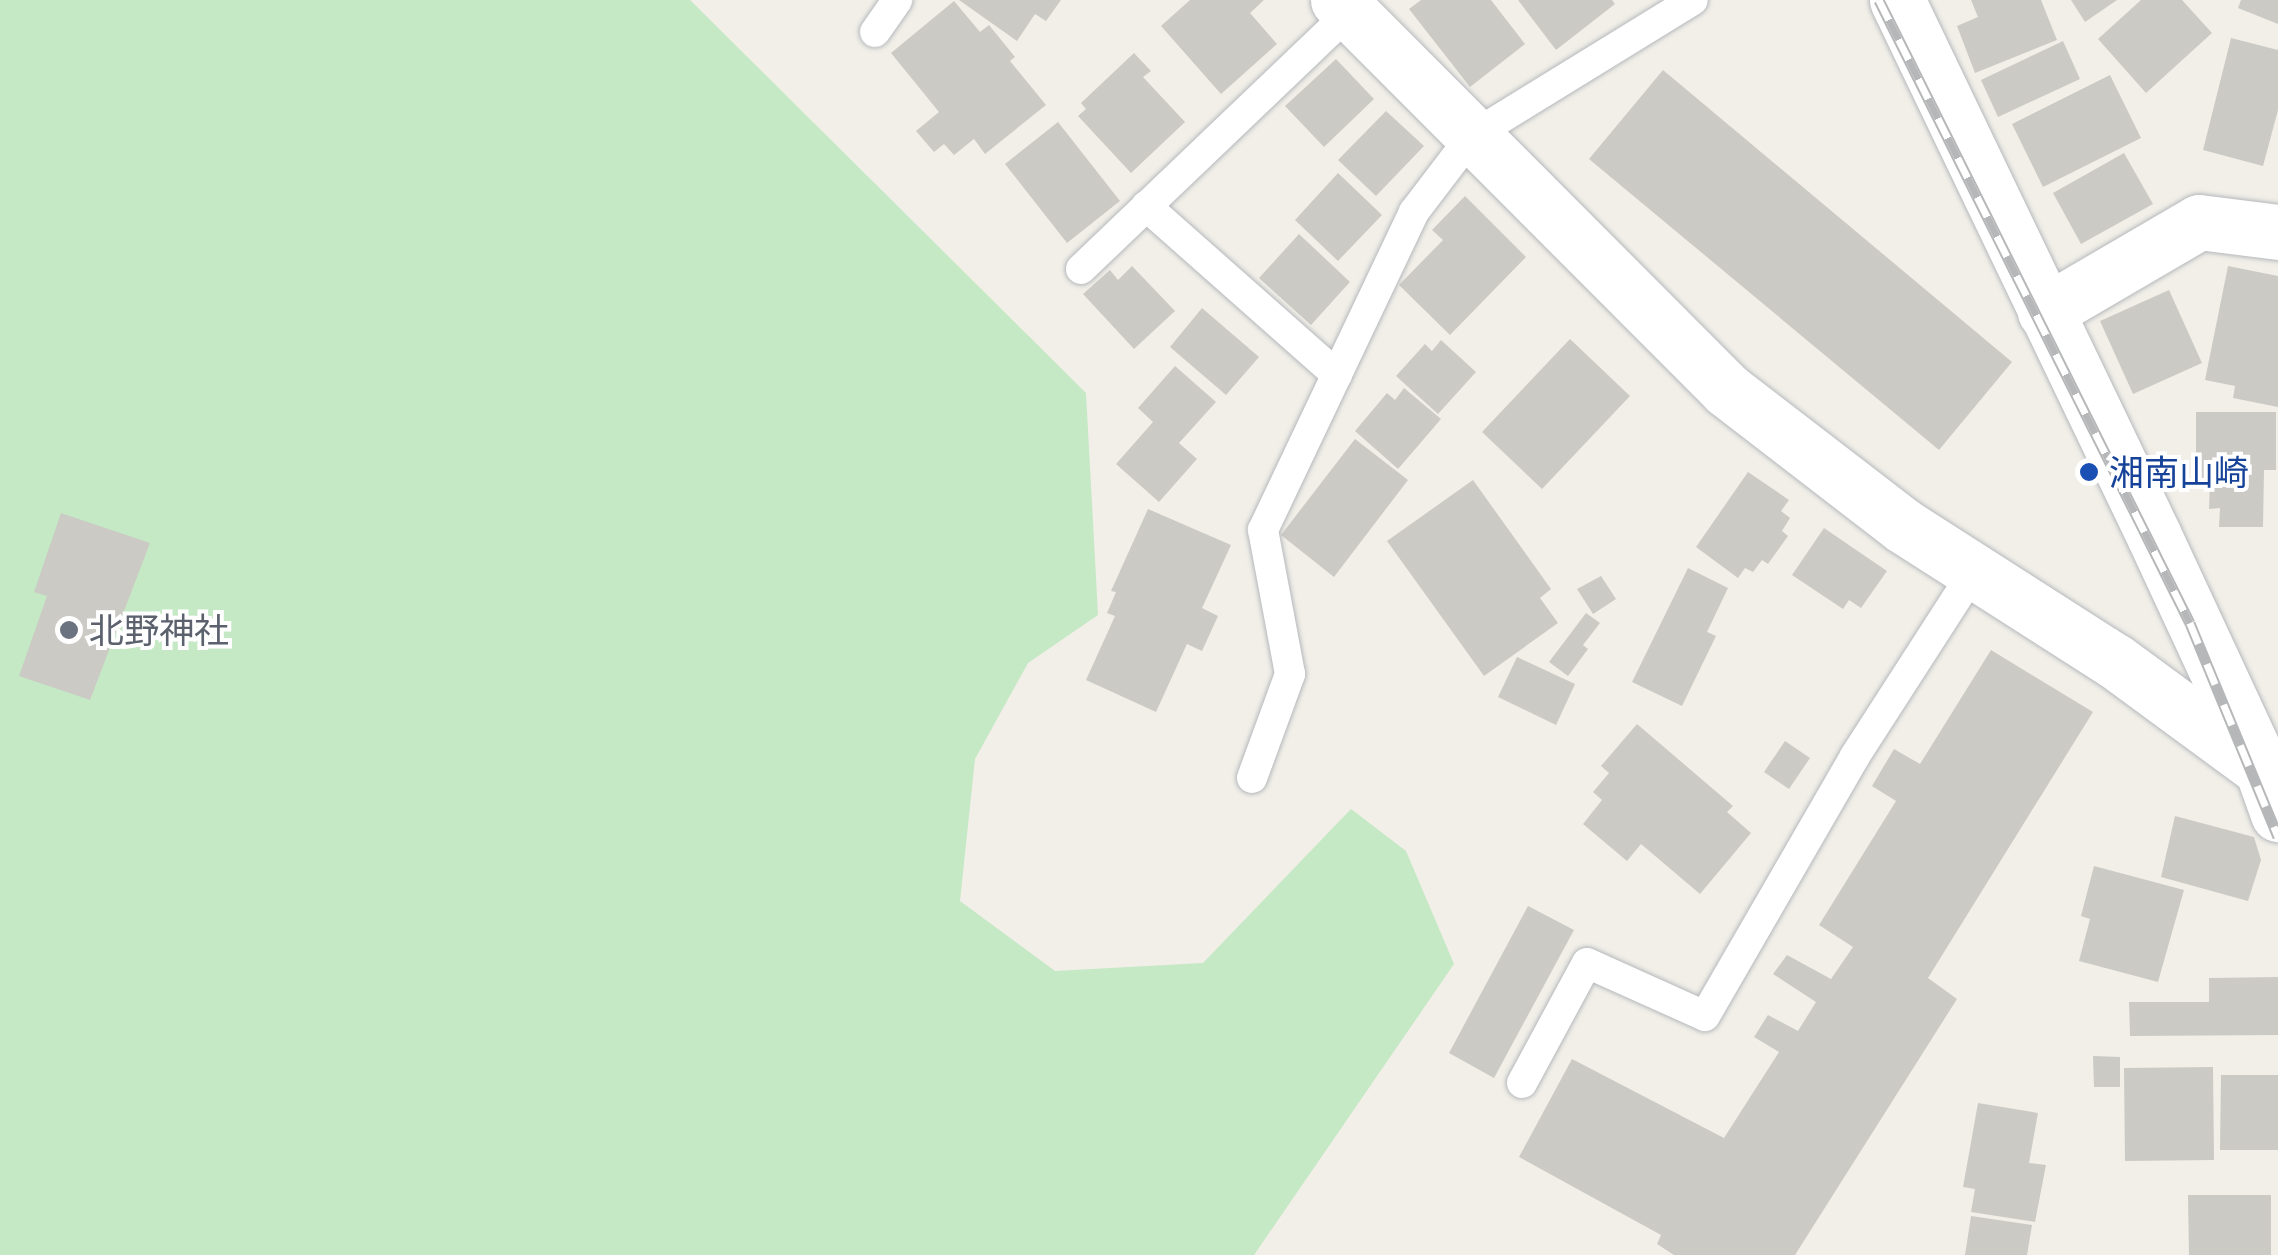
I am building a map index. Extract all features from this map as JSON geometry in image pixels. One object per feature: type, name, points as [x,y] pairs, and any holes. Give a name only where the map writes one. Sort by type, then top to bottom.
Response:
[{"type":"street","points":[[1897,0],[2273,787]]},
{"type":"street","points":[[1344,6],[1727,390],[1902,525],[2115,662],[2273,787]]},
{"type":"street","points":[[2045,312],[2199,222],[2278,232]]},
{"type":"lane","points":[[875,32],[897,0]]},
{"type":"lane","points":[[1252,778],[1290,674],[1263,530],[1414,212],[1472,136],[1693,0]]},
{"type":"lane","points":[[1081,268],[1344,6]]},
{"type":"lane","points":[[1146,206],[1337,375]]},
{"type":"lane","points":[[1522,1083],[1587,963],[1705,1016],[1855,756],[1974,571]]},
{"type":"green space","points":[[0,0],[690,0],[1086,393],[1098,615],[1028,663],[975,759],[960,901],[1055,971],[1203,963],[1351,809],[1406,851],[1454,964],[1254,1255],[0,1255]]},
{"type":"building","points":[[959,0],[1061,0],[1046,21],[1035,14],[1017,41]]},
{"type":"building","points":[[1190,0],[1264,0],[1250,13],[1277,44],[1221,94],[1161,26]]},
{"type":"building","points":[[1421,0],[1491,0],[1525,44],[1470,87],[1409,9]]},
{"type":"building","points":[[1518,0],[1612,0],[1615,4],[1556,50]]},
{"type":"building","points":[[1971,0],[2041,0],[2057,40],[1975,73],[1957,26],[1978,17]]},
{"type":"building","points":[[2071,0],[2117,0],[2085,22]]},
{"type":"building","points":[[2141,0],[2182,0],[2212,33],[2146,93],[2098,39]]},
{"type":"building","points":[[2241,0],[2278,0],[2278,24],[2238,8]]},
{"type":"building","points":[[954,1],[980,32],[989,25],[1015,57],[1010,61],[1046,105],[985,154],[974,139],[954,155],[944,144],[934,152],[916,131],[939,112],[891,53]]},
{"type":"building","points":[[2231,38],[2278,50],[2278,110],[2263,166],[2203,150]]},
{"type":"building","points":[[2063,41],[2080,79],[1998,117],[1981,80]]},
{"type":"building","points":[[1134,53],[1151,71],[1143,77],[1185,122],[1131,173],[1078,116],[1086,109],[1081,103]]},
{"type":"building","points":[[1336,59],[1374,99],[1324,147],[1285,106]]},
{"type":"building","points":[[1663,70],[2012,362],[1939,450],[1589,159]]},
{"type":"building","points":[[2110,75],[2141,138],[2043,187],[2012,124]]},
{"type":"building","points":[[1386,111],[1424,146],[1376,196],[1338,160]]},
{"type":"building","points":[[1058,122],[1120,201],[1067,243],[1005,164]]},
{"type":"building","points":[[2124,153],[2153,204],[2081,244],[2053,193]]},
{"type":"building","points":[[1338,173],[1382,215],[1338,261],[1295,220]]},
{"type":"building","points":[[1465,196],[1526,257],[1450,335],[1399,285],[1443,240],[1432,230]]},
{"type":"building","points":[[1299,234],[1350,282],[1311,325],[1259,278]]},
{"type":"building","points":[[1132,266],[1175,311],[1134,349],[1083,294],[1110,270],[1118,280]]},
{"type":"building","points":[[2228,266],[2278,276],[2278,407],[2233,398],[2235,386],[2205,380]]},
{"type":"building","points":[[2169,290],[2202,363],[2133,394],[2100,321]]},
{"type":"building","points":[[1202,308],[1259,357],[1226,395],[1170,347]]},
{"type":"building","points":[[1570,339],[1630,396],[1542,489],[1482,432]]},
{"type":"building","points":[[1441,340],[1476,372],[1438,414],[1396,376],[1425,344],[1432,351]]},
{"type":"building","points":[[1175,366],[1216,402],[1179,443],[1197,459],[1159,502],[1116,464],[1153,422],[1138,408]]},
{"type":"building","points":[[1404,388],[1441,419],[1398,469],[1355,431],[1387,393],[1395,400]]},
{"type":"building","points":[[2196,412],[2276,412],[2276,470],[2264,470],[2263,527],[2219,527],[2220,508],[2209,509],[2210,478],[2196,478]]},
{"type":"building","points":[[1355,439],[1408,480],[1334,577],[1281,535]]},
{"type":"building","points":[[1748,472],[1789,500],[1781,511],[1790,518],[1782,531],[1788,536],[1768,564],[1762,560],[1753,572],[1745,568],[1738,578],[1696,547]]},
{"type":"building","points":[[1473,480],[1551,589],[1540,598],[1558,623],[1484,676],[1387,541]]},
{"type":"building","points":[[1148,509],[1231,545],[1202,608],[1218,616],[1202,651],[1187,644],[1156,712],[1086,680],[1115,616],[1107,613],[1116,592],[1111,591]]},
{"type":"building","points":[[61,513],[150,543],[90,700],[19,676],[47,596],[34,592]]},
{"type":"building","points":[[1824,528],[1887,571],[1861,608],[1849,600],[1843,609],[1792,575]]},
{"type":"building","points":[[1688,568],[1728,588],[1707,632],[1716,636],[1682,706],[1632,682]]},
{"type":"building","points":[[1601,576],[1616,599],[1593,614],[1577,589]]},
{"type":"building","points":[[1586,613],[1600,623],[1583,645],[1588,649],[1568,676],[1549,662]]},
{"type":"building","points":[[1991,650],[2093,712],[1928,978],[1957,999],[1795,1255],[1674,1255],[1657,1244],[1661,1235],[1519,1157],[1572,1059],[1724,1138],[1779,1052],[1754,1037],[1768,1015],[1798,1031],[1816,1002],[1773,974],[1787,955],[1831,979],[1853,947],[1819,925],[1896,801],[1872,786],[1894,749],[1920,764]]},
{"type":"building","points":[[1517,657],[1575,684],[1556,725],[1498,697]]},
{"type":"building","points":[[1637,724],[1733,806],[1727,812],[1751,833],[1700,894],[1641,844],[1627,861],[1583,824],[1602,800],[1593,792],[1609,773],[1601,766]]},
{"type":"building","points":[[1785,741],[1810,758],[1789,789],[1764,772]]},
{"type":"building","points":[[2175,816],[2254,837],[2261,860],[2248,901],[2161,877]]},
{"type":"building","points":[[2094,866],[2184,890],[2158,982],[2079,961],[2090,919],[2081,916]]},
{"type":"building","points":[[1528,906],[1574,930],[1494,1078],[1449,1053]]},
{"type":"building","points":[[2278,977],[2278,1035],[2130,1036],[2129,1002],[2209,1002],[2209,978]]},
{"type":"building","points":[[2093,1056],[2120,1057],[2120,1087],[2094,1087]]},
{"type":"building","points":[[2213,1067],[2214,1160],[2125,1161],[2124,1068]]},
{"type":"building","points":[[2221,1075],[2278,1075],[2278,1150],[2220,1150]]},
{"type":"building","points":[[1978,1103],[2038,1113],[2029,1163],[2046,1165],[2035,1222],[1971,1212],[1975,1189],[1963,1187]]},
{"type":"building","points":[[2188,1195],[2271,1195],[2271,1255],[2189,1255]]},
{"type":"building","points":[[1971,1216],[2032,1225],[2027,1255],[1965,1255]]},
{"type":"railway","points":[[1879,0],[2190,623],[2278,837]]},
{"type":"place","name":"湘南山崎","points":[[2089,472]]},
{"type":"place","name":"北野神社","points":[[69,630]]}]
